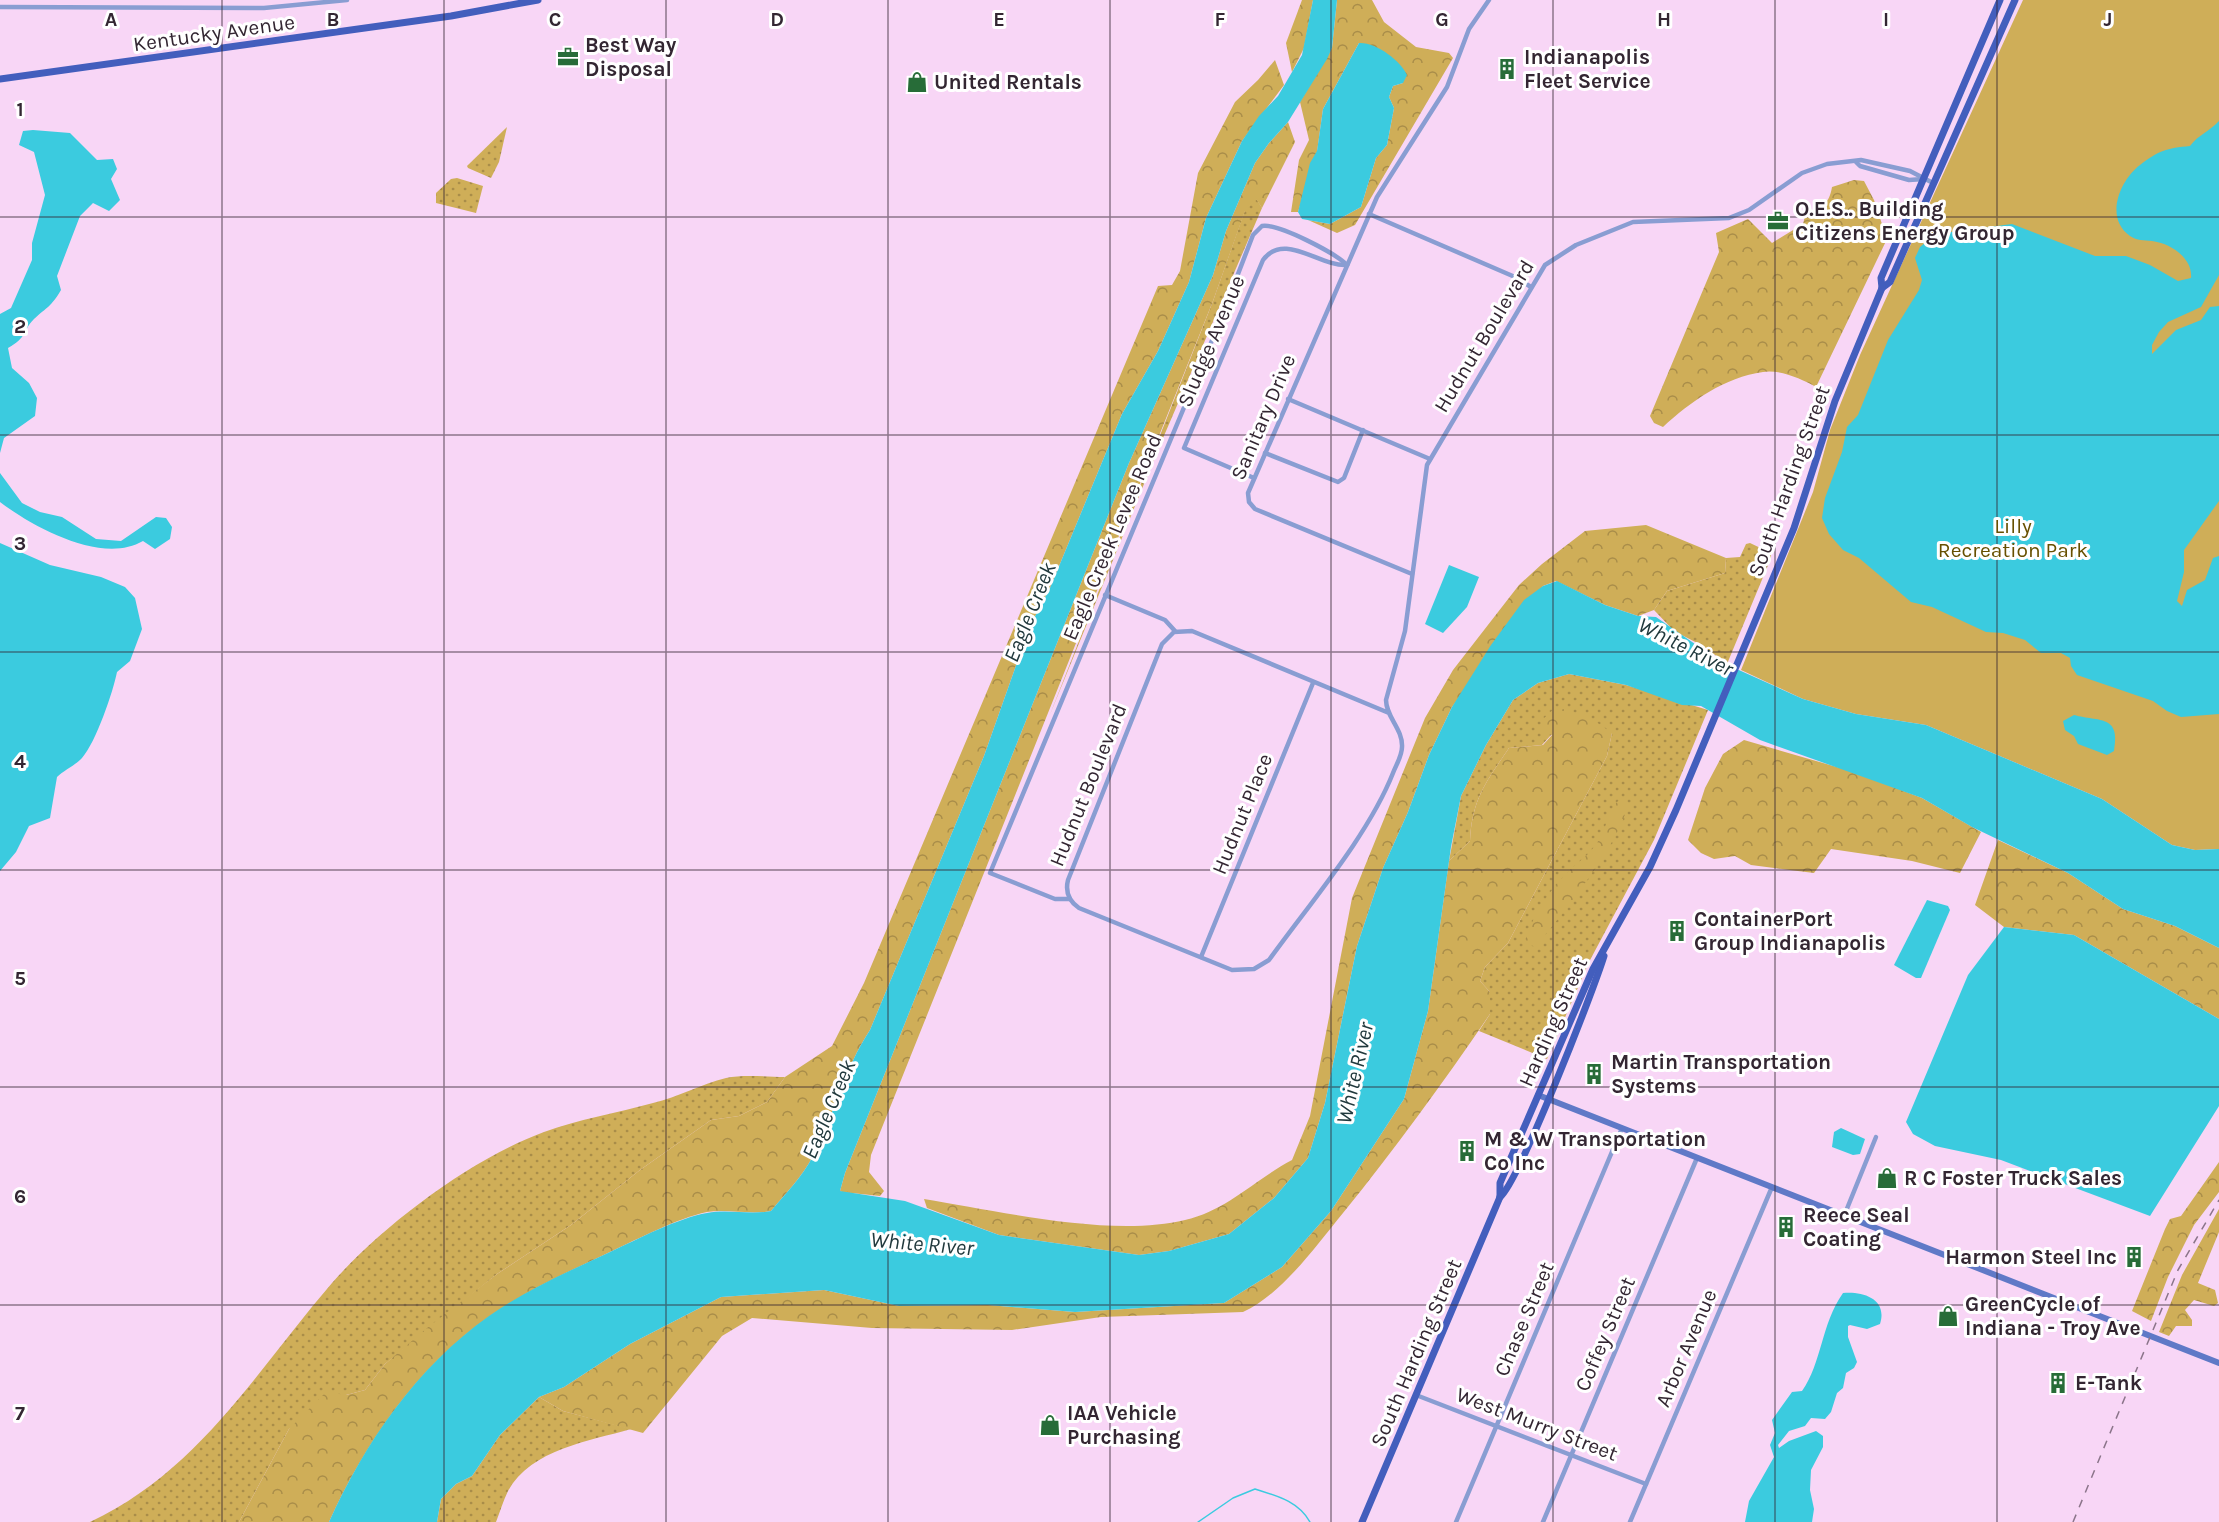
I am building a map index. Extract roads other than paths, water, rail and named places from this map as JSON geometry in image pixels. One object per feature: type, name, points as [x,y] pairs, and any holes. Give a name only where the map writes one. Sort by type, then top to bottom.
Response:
[{"type":"main road","name":"Kentucky Avenue","points":[[0,80],[451,16],[538,0]]},
{"type":"main road","name":"South Harding Street","points":[[1606,947],[1659,849],[1798,518],[1842,382],[1882,288],[1881,278],[2000,0]]},
{"type":"main road","name":"South Harding Street","points":[[1882,288],[1890,282],[2015,0]]},
{"type":"main road","points":[[1989,26],[2001,33]]},
{"type":"main road","name":"Harding Street","points":[[1500,1197],[1500,1183],[1593,969],[1606,947]]},
{"type":"main road","name":"Harding Street","points":[[1500,1197],[1509,1187],[1547,1099],[1599,973],[1606,947]]},
{"type":"main road","points":[[1538,1095],[2219,1364]]},
{"type":"main road","name":"South Harding Street","points":[[1362,1522],[1500,1197]]},
{"type":"street","points":[[51,0],[51,7]]},
{"type":"street","points":[[143,0],[143,8]]},
{"type":"street","points":[[218,8],[222,0]]},
{"type":"street","points":[[0,7],[218,8],[347,0]]},
{"type":"street","name":"Sanitary Drive","points":[[1412,574],[1256,509],[1248,497],[1254,477],[1380,191],[1447,87],[1468,29],[1489,0]]},
{"type":"street","name":"Hudnut Boulevard","points":[[1175,631],[1162,644],[1067,881],[1070,899],[1079,908],[1201,957],[1240,971],[1257,969],[1269,960],[1383,798],[1402,748],[1399,733],[1389,713],[1386,700],[1405,631],[1423,480],[1430,459],[1466,395],[1509,330],[1545,264],[1560,253],[1634,222],[1729,218],[1749,210],[1809,170],[1834,163],[1862,160],[1910,171],[1933,183]]},
{"type":"street","name":"Hudnut Boulevard","points":[[1856,162],[1860,166],[1903,178],[1924,179]]},
{"type":"street","points":[[1369,214],[1515,277],[1531,287]]},
{"type":"street","name":"Eagle Creek Levee Road","points":[[1070,899],[1055,899],[990,873],[1254,233],[1262,226],[1274,226],[1338,256],[1347,265]]},
{"type":"street","name":"Sludge Avenue","points":[[1254,477],[1184,448],[1263,260],[1271,251],[1283,248],[1332,265],[1347,265]]},
{"type":"street","points":[[1288,399],[1430,459]]},
{"type":"street","points":[[1265,453],[1339,482],[1344,478],[1363,430]]},
{"type":"street","points":[[1105,595],[1165,620],[1175,631],[1192,631],[1389,713]]},
{"type":"street","name":"Hudnut Place","points":[[1201,957],[1313,683]]},
{"type":"street","name":"Chase Street","points":[[1456,1522],[1622,1128]]},
{"type":"street","points":[[1844,1216],[1876,1137]]},
{"type":"street","name":"Coffey Street","points":[[1543,1522],[1697,1158]]},
{"type":"street","name":"Arbor Avenue","points":[[1630,1522],[1772,1187]]},
{"type":"street","name":"West Murry Street","points":[[1416,1395],[1646,1484]]},
{"type":"water","name":"White River","points":[[1313,0],[1337,0],[1332,48],[1288,122],[1255,163],[1226,231],[1213,275],[1129,463],[845,1173],[840,1191],[905,1201],[999,1235],[1139,1255],[1169,1251],[1229,1234],[1274,1198],[1308,1158],[1325,1103],[1357,946],[1383,868],[1408,812],[1429,755],[1452,707],[1491,645],[1524,600],[1543,586],[1557,581],[1605,605],[1638,616],[1656,617],[1721,662],[1803,699],[1856,714],[1926,725],[2102,799],[2172,845],[2195,850],[2219,849],[2219,948],[2175,926],[2123,909],[2068,873],[1972,827],[1922,798],[1760,740],[1701,706],[1682,705],[1626,685],[1569,674],[1538,683],[1513,700],[1486,745],[1461,796],[1451,847],[1428,1011],[1404,1099],[1331,1211],[1282,1267],[1224,1303],[1075,1312],[988,1305],[899,1306],[824,1290],[721,1297],[630,1344],[564,1387],[539,1397],[500,1435],[472,1476],[456,1484],[441,1499],[437,1522],[329,1522],[343,1492],[376,1435],[416,1382],[463,1336],[489,1316],[548,1281],[684,1219],[715,1212],[771,1211],[809,1164],[853,1060],[870,1030],[984,756],[1030,626],[1050,588],[1122,414],[1158,351],[1189,282],[1206,218],[1242,141],[1259,116],[1278,96],[1302,55]]},
{"type":"water","points":[[1359,43],[1373,46],[1387,53],[1407,75],[1403,83],[1393,86],[1389,97],[1394,108],[1387,145],[1376,158],[1361,207],[1330,224],[1302,219],[1298,212],[1310,163],[1317,151],[1323,109]]},
{"type":"water","points":[[2219,121],[2219,275],[2201,307],[2168,322],[2152,345],[2152,354],[2176,330],[2201,320],[2210,307],[2219,306],[2219,501],[2184,550],[2184,572],[2177,601],[2182,606],[2187,590],[2205,580],[2213,558],[2219,556],[2219,714],[2181,717],[2153,701],[2077,675],[2071,666],[2070,658],[2061,653],[2041,653],[2025,640],[2003,633],[1986,632],[1932,607],[1911,602],[1859,558],[1843,550],[1829,534],[1822,518],[1825,498],[1842,452],[1847,427],[1858,415],[1888,340],[1919,290],[1922,280],[1915,258],[1920,247],[1940,230],[1952,232],[2012,224],[2095,256],[2126,256],[2150,265],[2178,281],[2191,278],[2188,264],[2179,253],[2159,242],[2135,239],[2130,236],[2122,228],[2116,210],[2121,189],[2140,165],[2163,151],[2190,146]]},
{"type":"water","points":[[23,131],[70,133],[97,160],[113,159],[117,169],[111,179],[120,200],[109,211],[93,203],[80,216],[57,276],[61,290],[30,323],[19,341],[8,348],[12,368],[29,383],[37,398],[35,416],[4,438],[0,453],[0,314],[11,308],[32,260],[32,243],[45,195],[34,152],[19,145]]},
{"type":"water","points":[[0,473],[22,503],[40,512],[62,517],[96,539],[121,541],[156,517],[166,518],[172,527],[170,539],[155,549],[143,541],[126,547],[108,549],[68,540],[31,522],[0,502]]},
{"type":"water","points":[[0,543],[50,565],[101,577],[125,587],[135,598],[142,629],[130,661],[117,672],[112,692],[93,741],[79,761],[57,777],[50,818],[29,826],[16,852],[0,871]]},
{"type":"water","points":[[1449,565],[1479,577],[1467,607],[1443,633],[1425,624]]},
{"type":"water","points":[[2074,715],[2111,725],[2115,739],[2114,751],[2107,755],[2078,744],[2074,736],[2065,730],[2063,721]]},
{"type":"water","points":[[1927,900],[1948,906],[1950,910],[1921,978],[1916,978],[1894,965]]},
{"type":"water","points":[[2004,927],[2074,935],[2219,1019],[2219,1106],[2150,1216],[2001,1160],[1935,1146],[1913,1134],[1906,1122],[1968,975]]},
{"type":"water","points":[[1841,1128],[1865,1139],[1860,1154],[1853,1155],[1832,1147],[1834,1132]]},
{"type":"water","points":[[1843,1293],[1858,1293],[1872,1298],[1880,1308],[1882,1315],[1880,1324],[1867,1329],[1848,1326],[1848,1337],[1857,1362],[1854,1368],[1846,1373],[1843,1388],[1837,1393],[1831,1412],[1825,1419],[1811,1418],[1805,1426],[1789,1431],[1778,1445],[1779,1448],[1789,1441],[1816,1431],[1823,1436],[1823,1447],[1811,1470],[1810,1490],[1814,1509],[1812,1522],[1745,1522],[1749,1501],[1774,1457],[1770,1445],[1775,1433],[1772,1420],[1792,1392],[1802,1391],[1809,1380],[1830,1317]]},
{"type":"waterway","points":[[1198,1522],[1233,1498],[1255,1489],[1293,1504],[1310,1522]]},
{"type":"railway","points":[[2073,1522],[2178,1270],[2219,1200]]},
{"type":"place","name":"Best Way Disposal","points":[[568,57]]},
{"type":"place","name":"Indianapolis Fleet Service","points":[[1507,69]]},
{"type":"place","name":"United Rentals","points":[[917,82]]},
{"type":"place","name":"O.E.S.. Building Citizens Energy Group","points":[[1778,221]]},
{"type":"place","name":"ContainerPort Group Indianapolis","points":[[1677,931]]},
{"type":"place","name":"Martin Transportation Systems","points":[[1594,1074]]},
{"type":"place","name":"M & W Transportation Co Inc","points":[[1467,1151]]},
{"type":"place","name":"R C Foster Truck Sales","points":[[1887,1178]]},
{"type":"place","name":"Reece Seal Coating","points":[[1786,1227]]},
{"type":"place","name":"Harmon Steel Inc","points":[[2134,1257]]},
{"type":"place","name":"GreenCycle of Indiana - Troy Ave","points":[[1948,1316]]},
{"type":"place","name":"E-Tank","points":[[2058,1383]]},
{"type":"place","name":"IAA Vehicle Purchasing","points":[[1050,1425]]},
{"type":"park label","name":"Lilly Recreation Park","points":[[2013,538]]},
{"type":"water label","name":"Eagle Creek","points":[[1029,612]]},
{"type":"water label","name":"Eagle Creek","points":[[828,1109]]}]
